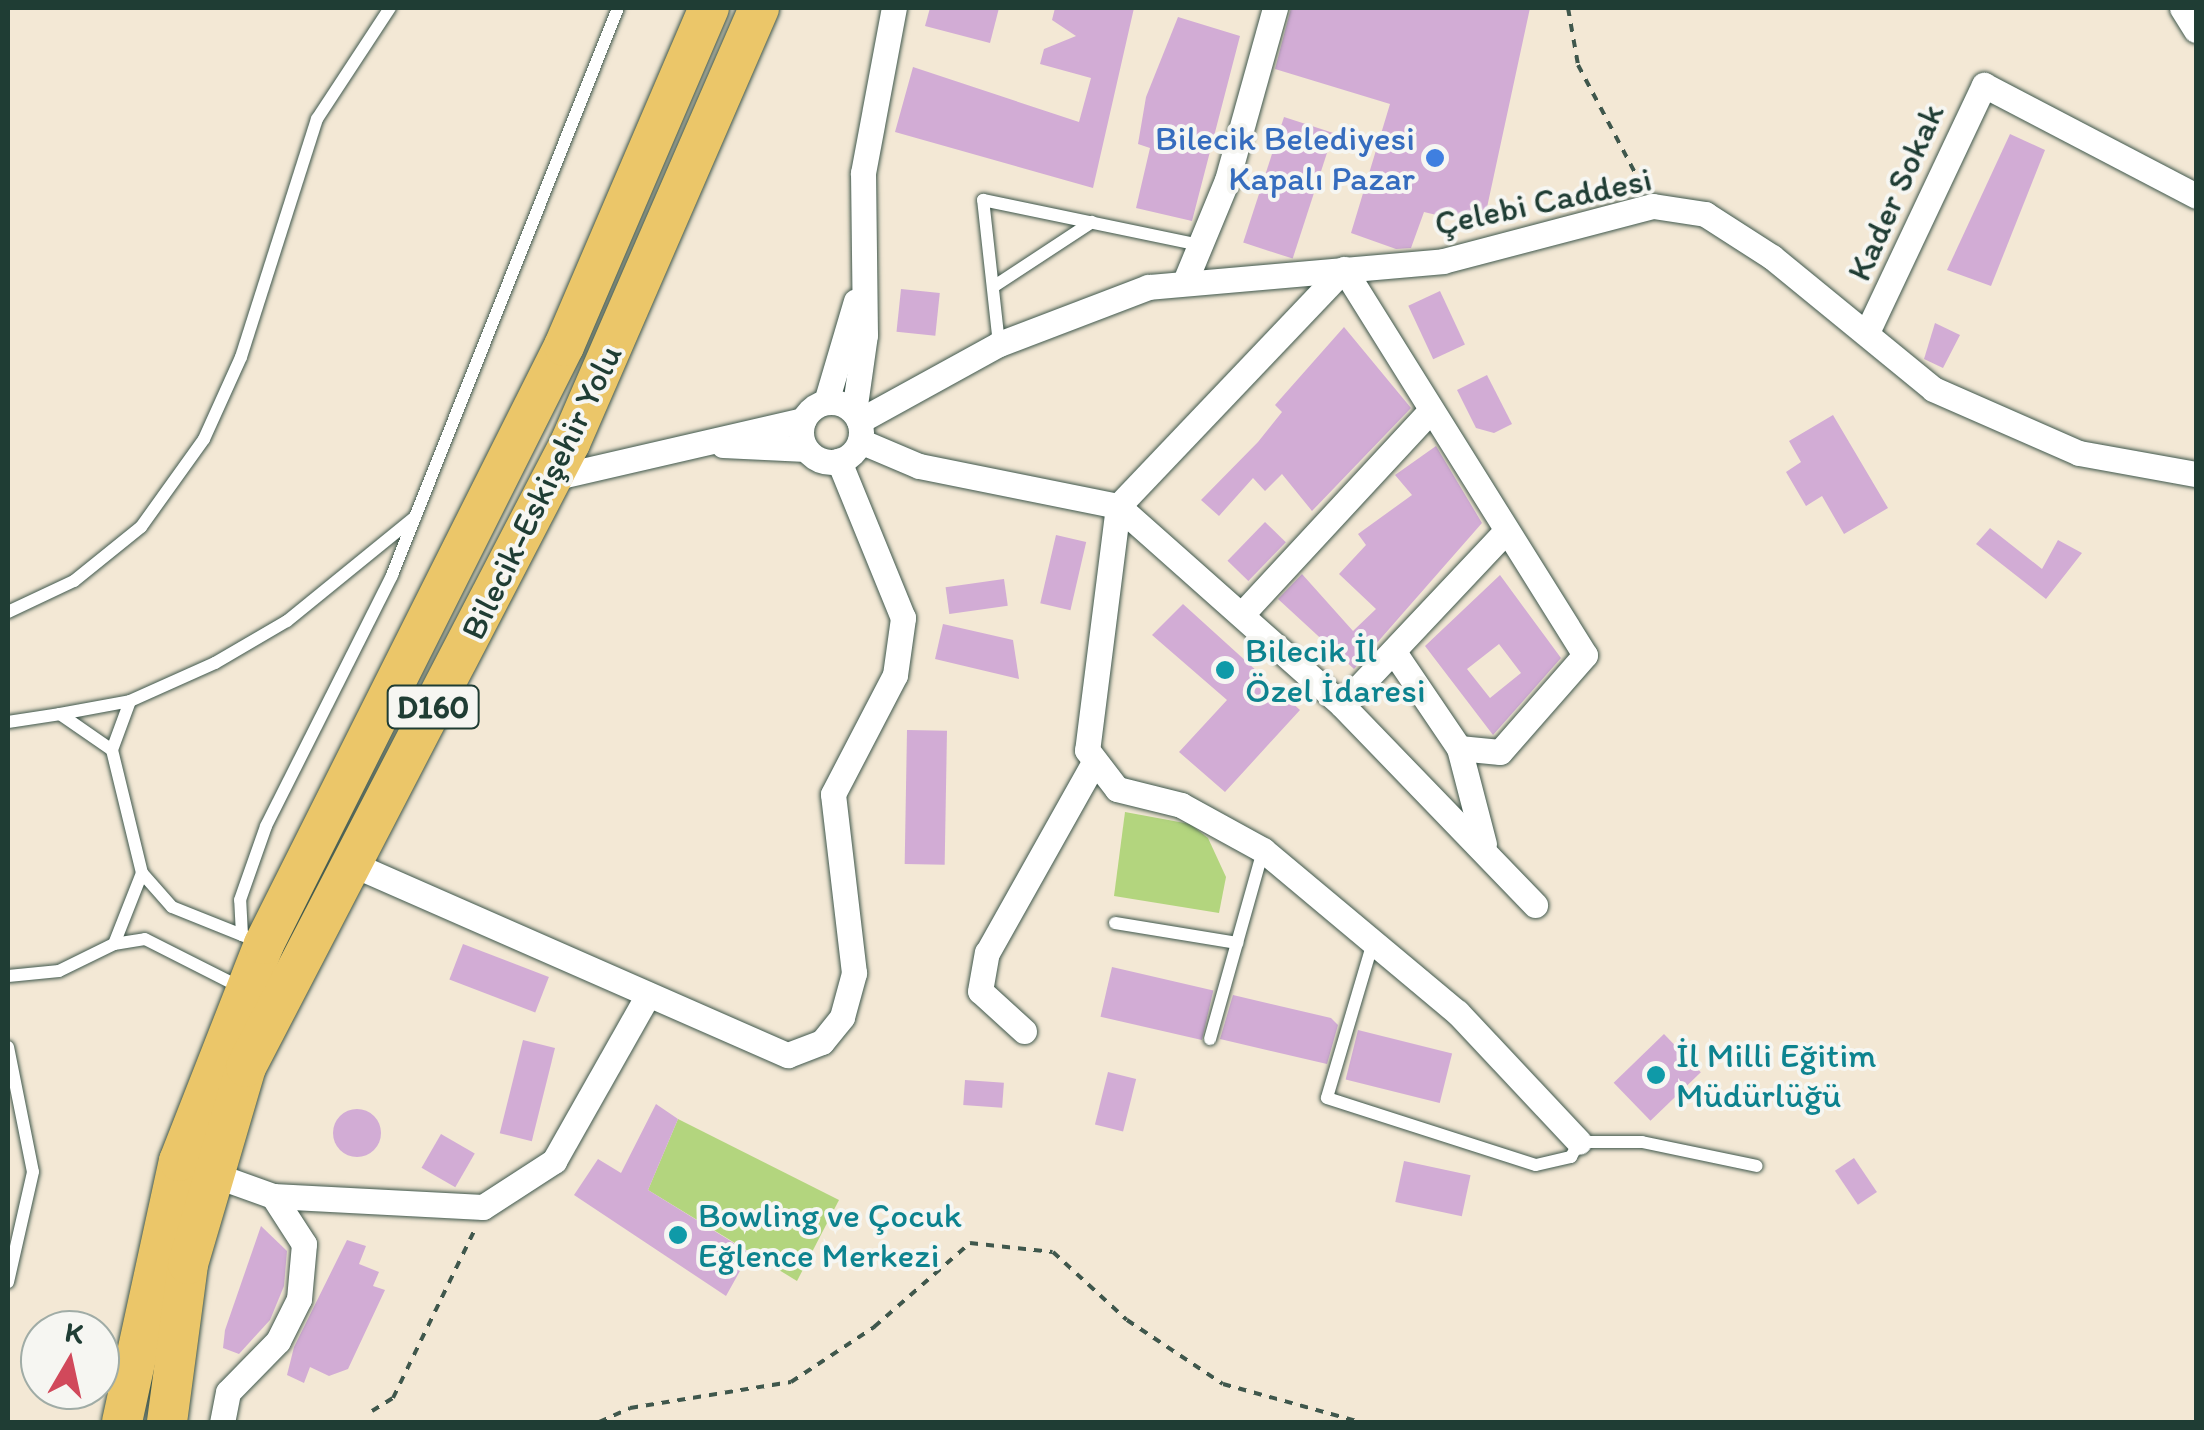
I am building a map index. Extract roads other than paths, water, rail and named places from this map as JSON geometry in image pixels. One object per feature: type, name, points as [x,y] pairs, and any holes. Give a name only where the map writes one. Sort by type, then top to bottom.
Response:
[{"type":"main road","name":"Bilecik-Eskişehir Yolu","points":[[122,1422],[179,1161],[246,990],[253,939],[564,346],[708,8]]},
{"type":"main road","name":"Bilecik-Eskişehir Yolu","points":[[167,1422],[209,1173],[246,1066],[552,478],[726,102],[759,8]]},
{"type":"street","points":[[852,438],[864,334],[857,296],[862,172],[894,8]]},
{"type":"street","points":[[2182,8],[2196,30]]},
{"type":"street","points":[[1186,279],[1200,245],[1270,9]]},
{"type":"street","name":"Kader Sokak","points":[[1869,328],[1984,85],[2196,196]]},
{"type":"street","name":"Çelebi Caddesi","points":[[852,438],[999,344],[1099,301],[1186,279],[1443,261],[1653,206],[1705,214],[1869,328],[1902,366],[1980,410],[2079,452],[2196,474]]},
{"type":"street","points":[[1024,1031],[980,991],[987,953],[1092,766],[1118,506],[1344,269],[1429,412],[1585,655],[1500,752],[1460,748]]},
{"type":"street","points":[[552,478],[718,444],[756,426],[803,420],[826,402],[857,296]]},
{"type":"street","points":[[352,864],[788,1055],[822,1042],[842,1017],[854,973],[833,794],[895,675],[903,618],[852,438],[826,402]]},
{"type":"street","points":[[1243,613],[1429,412]]},
{"type":"street","points":[[803,420],[806,448]]},
{"type":"street","points":[[718,444],[806,448],[852,438],[919,466],[1118,506],[1243,613],[1342,705],[1484,844],[1535,905]]},
{"type":"street","points":[[1342,705],[1396,655],[1505,532]]},
{"type":"street","points":[[1396,655],[1460,748],[1484,844]]},
{"type":"street","points":[[1092,766],[1117,789],[1180,805],[1264,850],[1370,948],[1457,1012],[1579,1142]]},
{"type":"street","points":[[209,1173],[273,1196],[484,1207],[554,1162],[648,995]]},
{"type":"street","points":[[222,1422],[228,1392],[278,1341],[298,1299],[304,1244],[273,1196]]},
{"type":"lane","points":[[8,612],[74,581],[142,527],[204,439],[241,357],[317,119],[390,8]]},
{"type":"lane","points":[[288,991],[253,939],[240,900],[266,826],[417,515],[618,8]]},
{"type":"lane","points":[[999,344],[996,285],[983,200],[1200,245]]},
{"type":"lane","points":[[996,285],[1092,222]]},
{"type":"lane","points":[[8,722],[130,701],[287,621],[417,515]]},
{"type":"lane","points":[[130,701],[112,750],[142,873],[172,908],[253,939]]},
{"type":"lane","points":[[60,714],[112,750]]},
{"type":"lane","points":[[1210,1039],[1264,850]]},
{"type":"lane","points":[[114,944],[142,873]]},
{"type":"lane","points":[[1115,923],[1237,943]]},
{"type":"lane","points":[[8,976],[59,971],[114,944],[145,939],[246,990],[288,991]]},
{"type":"lane","points":[[1370,948],[1327,1098],[1536,1164],[1571,1157],[1579,1142],[1672,1144],[1757,1166]]},
{"type":"lane","points":[[8,1047],[33,1172],[8,1282]]},
{"type":"place","name":"Bilecik Belediyesi Kapalı Pazar","points":[[1435,158]]},
{"type":"place","name":"Bilecik İl Özel İdaresi","points":[[1225,670]]},
{"type":"place","name":"İl Milli Eğitim Müdürlüğü","points":[[1656,1075]]},
{"type":"place","name":"Bowling ve Çocuk Eğlence Merkezi","points":[[678,1235]]}]
